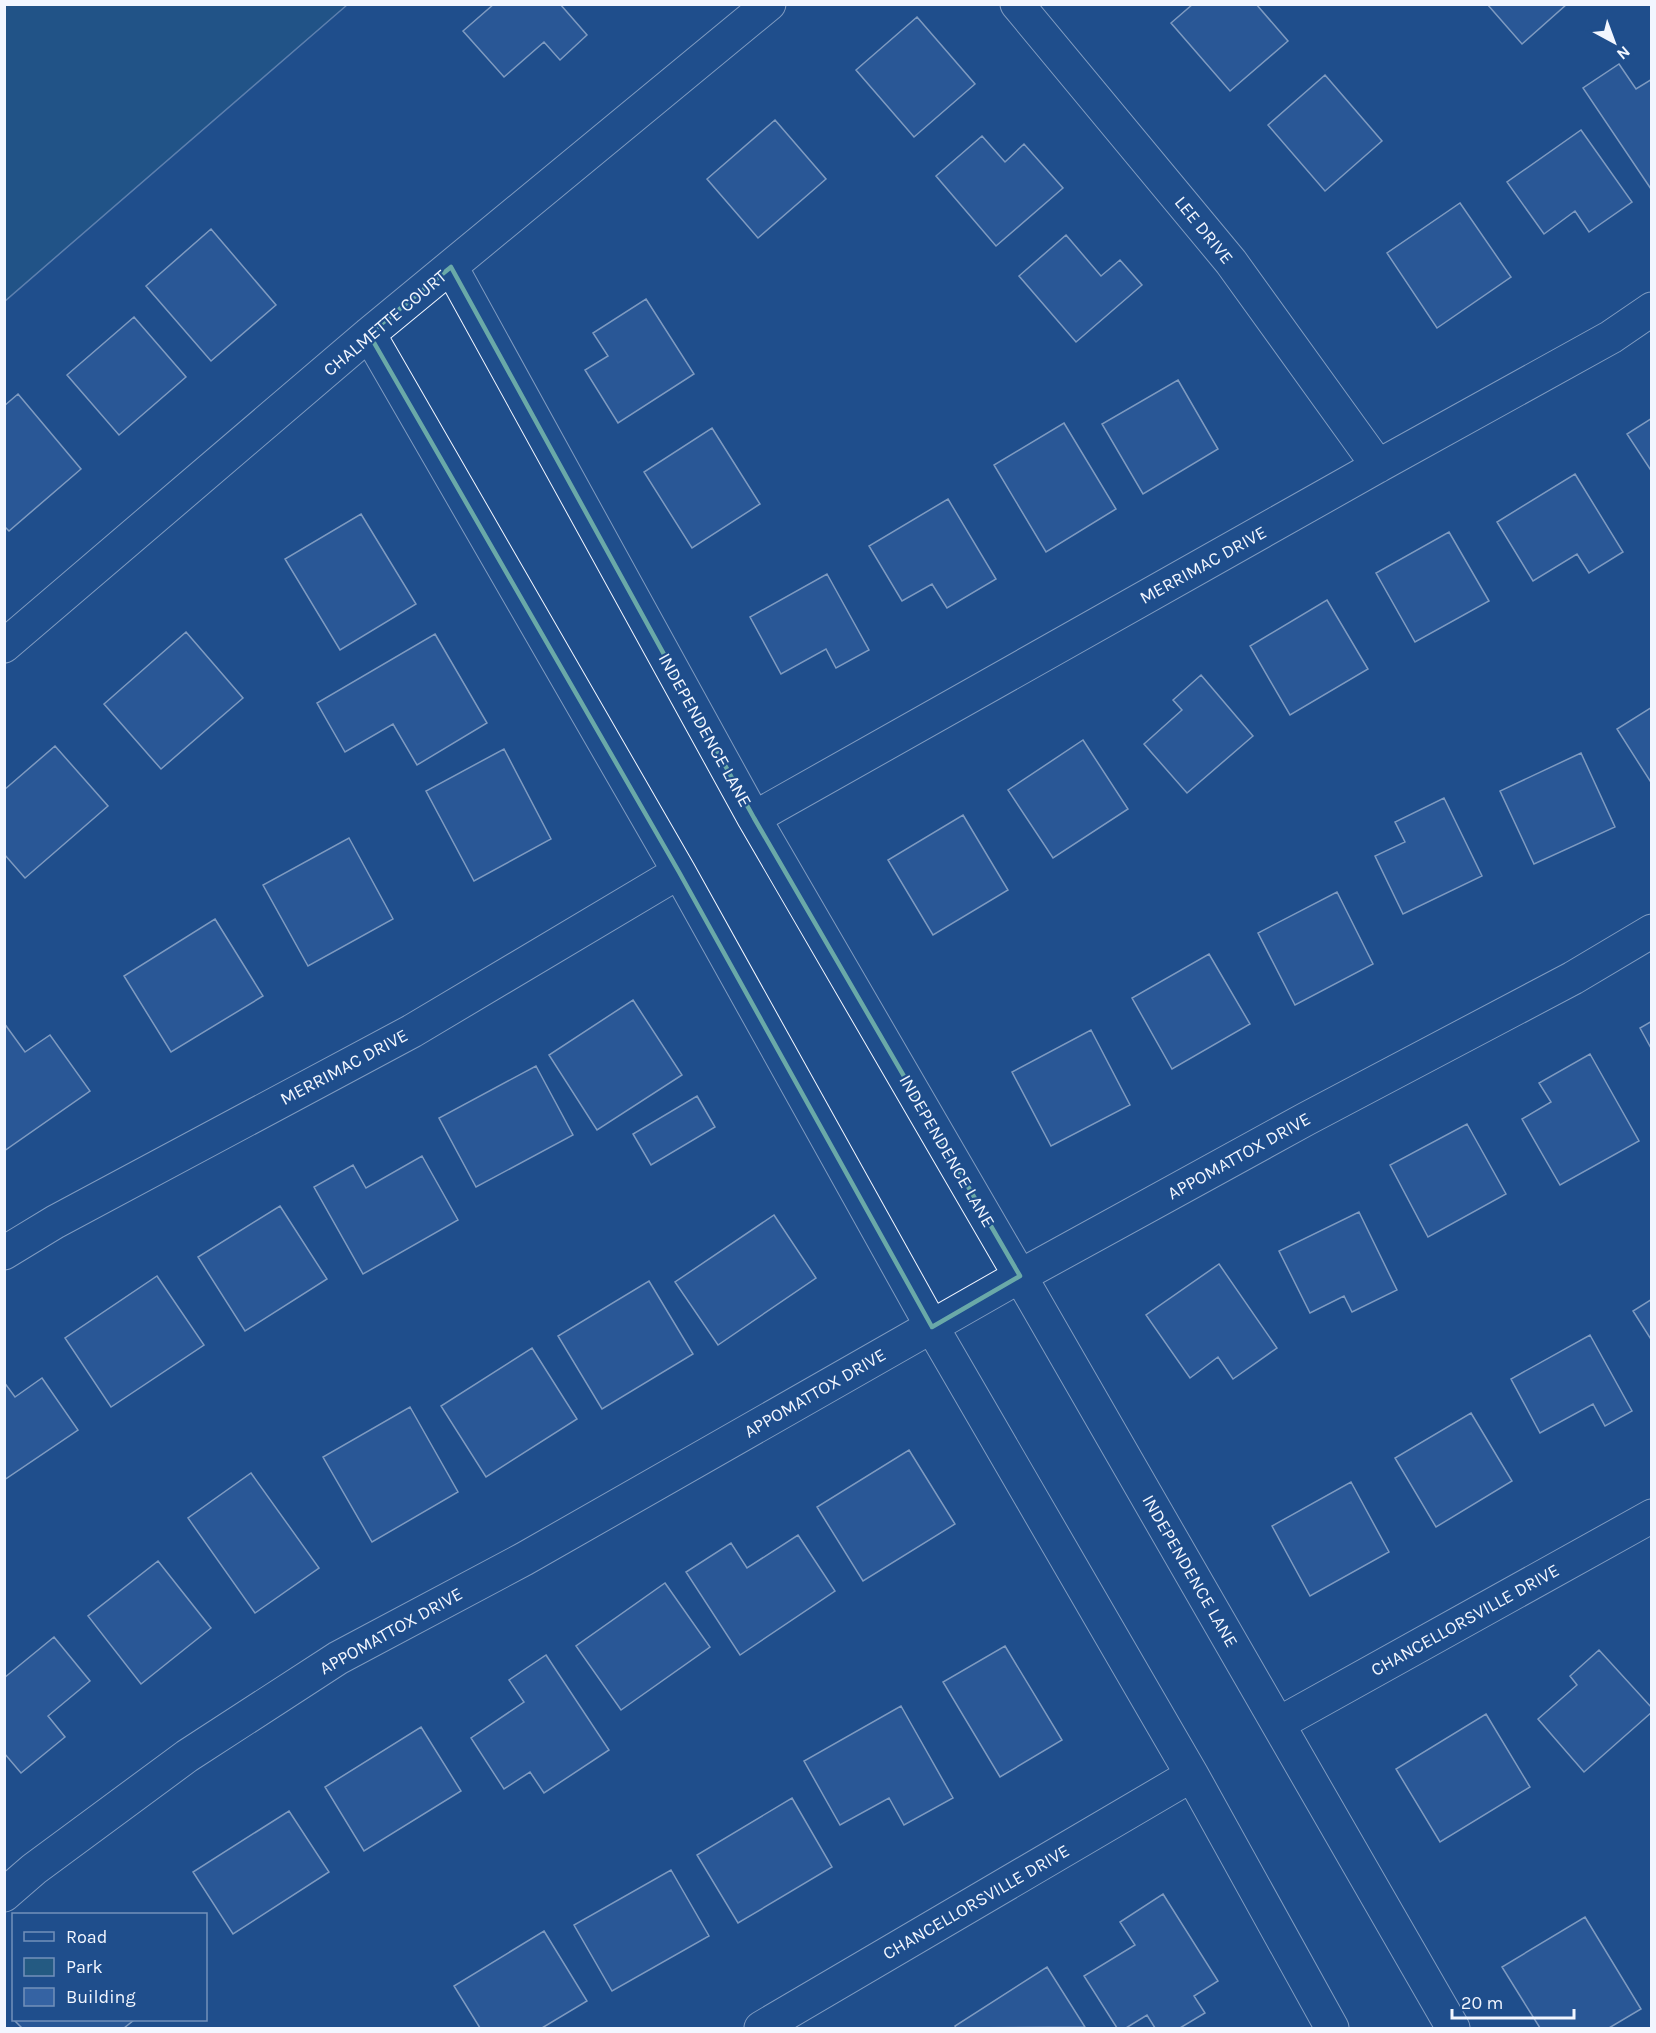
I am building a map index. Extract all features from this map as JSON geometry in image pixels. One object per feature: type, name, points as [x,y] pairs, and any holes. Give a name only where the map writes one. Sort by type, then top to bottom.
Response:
[{"type":"street","name":"CHALMETTE COURT","points":[[4,646],[369,334],[769,4]]},
{"type":"street","name":"LEE DRIVE","points":[[1017,4],[1232,262],[1378,466]]},
{"type":"street","name":"INDEPENDENCE LANE","points":[[451,267],[754,818],[1454,2028]]},
{"type":"street","name":"MERRIMAC DRIVE","points":[[754,818],[1611,337],[1652,309]]},
{"type":"street","points":[[369,334],[679,872],[932,1327],[1192,1775],[1332,2028]]},
{"type":"street","name":"MERRIMAC DRIVE","points":[[4,1253],[56,1222],[412,1031],[679,872]]},
{"type":"street","name":"APPOMATTOX DRIVE","points":[[4,1895],[34,1869],[187,1756],[338,1658],[524,1558],[1020,1276],[1306,1119],[1573,978],[1652,931]]},
{"type":"street","name":"CHANCELLORSVILLE DRIVE","points":[[1278,1724],[1652,1516]]},
{"type":"street","name":"CHANCELLORSVILLE DRIVE","points":[[760,2028],[1192,1775]]},
{"type":"highlighted area","points":[[451,267],[754,818],[1020,1276],[932,1327],[679,872],[369,334]]},
{"type":"green space","points":[[5,4],[347,4],[347,5],[5,301]]},
{"type":"building","points":[[494,4],[560,4],[587,35],[560,60],[544,42],[504,77],[463,31]]},
{"type":"building","points":[[1193,4],[1256,4],[1288,41],[1230,91],[1171,23]]},
{"type":"building","points":[[1487,4],[1567,4],[1522,44]]},
{"type":"building","points":[[917,17],[975,84],[914,137],[856,70]]},
{"type":"building","points":[[1619,64],[1636,89],[1652,79],[1651,189],[1583,88]]},
{"type":"building","points":[[1325,75],[1382,141],[1325,191],[1268,125]]},
{"type":"building","points":[[775,120],[826,179],[758,238],[707,179]]},
{"type":"building","points":[[1581,130],[1632,202],[1589,232],[1575,211],[1544,234],[1507,182]]},
{"type":"building","points":[[982,136],[1005,162],[1024,144],[1063,188],[996,246],[936,176]]},
{"type":"building","points":[[1460,203],[1511,277],[1437,328],[1387,253]]},
{"type":"building","points":[[211,229],[276,305],[211,361],[146,286]]},
{"type":"building","points":[[1066,235],[1101,276],[1120,260],[1142,285],[1076,342],[1019,276]]},
{"type":"building","points":[[646,299],[694,374],[618,423],[585,370],[608,356],[593,333]]},
{"type":"building","points":[[134,317],[186,377],[119,435],[67,375]]},
{"type":"building","points":[[1178,380],[1218,449],[1143,494],[1102,424]]},
{"type":"building","points":[[18,394],[81,469],[9,531],[4,526],[4,406]]},
{"type":"building","points":[[1652,418],[1652,472],[1627,434]]},
{"type":"building","points":[[1064,423],[1116,509],[1046,552],[994,465]]},
{"type":"building","points":[[712,428],[760,504],[692,548],[644,472]]},
{"type":"building","points":[[1575,474],[1623,552],[1589,573],[1577,554],[1533,581],[1497,522]]},
{"type":"building","points":[[948,499],[996,579],[947,608],[932,584],[902,601],[869,546]]},
{"type":"building","points":[[361,514],[416,604],[340,650],[285,559]]},
{"type":"building","points":[[1449,532],[1489,601],[1415,642],[1376,573]]},
{"type":"building","points":[[827,574],[869,650],[836,668],[826,649],[781,674],[750,617]]},
{"type":"building","points":[[1327,600],[1368,669],[1290,715],[1250,646]]},
{"type":"building","points":[[186,632],[243,698],[161,769],[104,704]]},
{"type":"building","points":[[435,634],[487,723],[417,765],[393,724],[345,752],[317,703]]},
{"type":"building","points":[[1201,675],[1253,736],[1187,793],[1144,744],[1182,710],[1173,700]]},
{"type":"building","points":[[1652,707],[1652,784],[1617,729]]},
{"type":"building","points":[[1083,740],[1128,809],[1053,858],[1008,790]]},
{"type":"building","points":[[55,746],[108,806],[25,878],[4,854],[4,790]]},
{"type":"building","points":[[504,749],[551,839],[474,881],[426,791]]},
{"type":"building","points":[[1581,753],[1615,827],[1534,864],[1500,791]]},
{"type":"building","points":[[1444,798],[1482,876],[1403,914],[1375,856],[1405,842],[1395,822]]},
{"type":"building","points":[[963,815],[1008,890],[933,935],[888,860]]},
{"type":"building","points":[[349,838],[393,919],[308,966],[263,885]]},
{"type":"building","points":[[1337,892],[1373,964],[1295,1005],[1258,933]]},
{"type":"building","points":[[215,919],[263,996],[171,1052],[124,976]]},
{"type":"building","points":[[1209,954],[1250,1024],[1172,1069],[1132,998]]},
{"type":"building","points":[[633,1000],[682,1075],[597,1130],[549,1055]]},
{"type":"building","points":[[1652,1021],[1652,1050],[1640,1028]]},
{"type":"building","points":[[4,1023],[25,1052],[50,1035],[90,1091],[4,1151]]},
{"type":"building","points":[[1091,1030],[1130,1105],[1051,1146],[1012,1072]]},
{"type":"building","points":[[1590,1054],[1639,1141],[1560,1185],[1522,1119],[1551,1102],[1539,1083]]},
{"type":"building","points":[[536,1066],[573,1135],[476,1187],[439,1118]]},
{"type":"building","points":[[697,1096],[715,1127],[651,1165],[633,1134]]},
{"type":"building","points":[[1467,1124],[1506,1194],[1428,1237],[1390,1165]]},
{"type":"building","points":[[422,1156],[458,1220],[363,1274],[314,1187],[353,1165],[366,1188]]},
{"type":"building","points":[[280,1206],[327,1279],[245,1331],[198,1257]]},
{"type":"building","points":[[1359,1212],[1397,1290],[1352,1312],[1344,1296],[1310,1313],[1279,1251]]},
{"type":"building","points":[[774,1215],[816,1278],[718,1345],[675,1282]]},
{"type":"building","points":[[1219,1264],[1277,1348],[1233,1379],[1218,1357],[1190,1378],[1146,1315]]},
{"type":"building","points":[[157,1276],[204,1345],[111,1407],[65,1338]]},
{"type":"building","points":[[649,1281],[693,1354],[602,1409],[558,1336]]},
{"type":"building","points":[[1652,1299],[1652,1341],[1633,1311]]},
{"type":"building","points":[[1590,1335],[1632,1411],[1605,1426],[1593,1404],[1540,1433],[1511,1379]]},
{"type":"building","points":[[532,1348],[577,1419],[486,1477],[441,1406]]},
{"type":"building","points":[[42,1378],[78,1430],[4,1480],[4,1382],[15,1397]]},
{"type":"building","points":[[410,1407],[458,1492],[372,1542],[323,1457]]},
{"type":"building","points":[[1471,1413],[1512,1481],[1436,1527],[1395,1458]]},
{"type":"building","points":[[909,1450],[955,1524],[863,1581],[817,1507]]},
{"type":"building","points":[[251,1473],[319,1568],[255,1613],[188,1518]]},
{"type":"building","points":[[1351,1482],[1389,1552],[1310,1596],[1272,1526]]},
{"type":"building","points":[[798,1535],[835,1591],[740,1655],[686,1572],[731,1543],[747,1568]]},
{"type":"building","points":[[158,1561],[211,1628],[141,1684],[88,1616]]},
{"type":"building","points":[[665,1583],[710,1647],[621,1710],[576,1646]]},
{"type":"building","points":[[54,1637],[90,1681],[48,1716],[65,1737],[21,1773],[4,1753],[4,1678]]},
{"type":"building","points":[[1005,1646],[1062,1740],[1000,1777],[943,1682]]},
{"type":"building","points":[[1599,1650],[1652,1708],[1652,1712],[1584,1772],[1538,1719],[1577,1685],[1570,1676]]},
{"type":"building","points":[[546,1655],[609,1750],[544,1793],[530,1772],[504,1789],[471,1738],[524,1702],[509,1680]]},
{"type":"building","points":[[901,1706],[953,1798],[904,1825],[889,1798],[840,1825],[804,1761]]},
{"type":"building","points":[[1486,1714],[1530,1787],[1440,1842],[1396,1769]]},
{"type":"building","points":[[421,1727],[461,1791],[364,1851],[325,1787]]},
{"type":"building","points":[[792,1798],[832,1867],[738,1923],[697,1855]]},
{"type":"building","points":[[289,1811],[329,1872],[233,1934],[193,1872]]},
{"type":"building","points":[[671,1870],[709,1936],[612,1991],[574,1925]]},
{"type":"building","points":[[1163,1894],[1218,1981],[1194,1996],[1205,2013],[1180,2028],[1155,2028],[1147,2015],[1126,2028],[1117,2028],[1084,1976],[1135,1945],[1120,1922]]},
{"type":"building","points":[[1585,1917],[1641,2009],[1609,2028],[1540,2028],[1502,1967]]},
{"type":"building","points":[[544,1931],[587,2001],[542,2028],[480,2028],[454,1986]]},
{"type":"building","points":[[1047,1967],[1085,2027],[956,2028],[955,2026]]},
{"type":"building","points":[[15,2021],[133,2021],[124,2028],[22,2028]]}]
